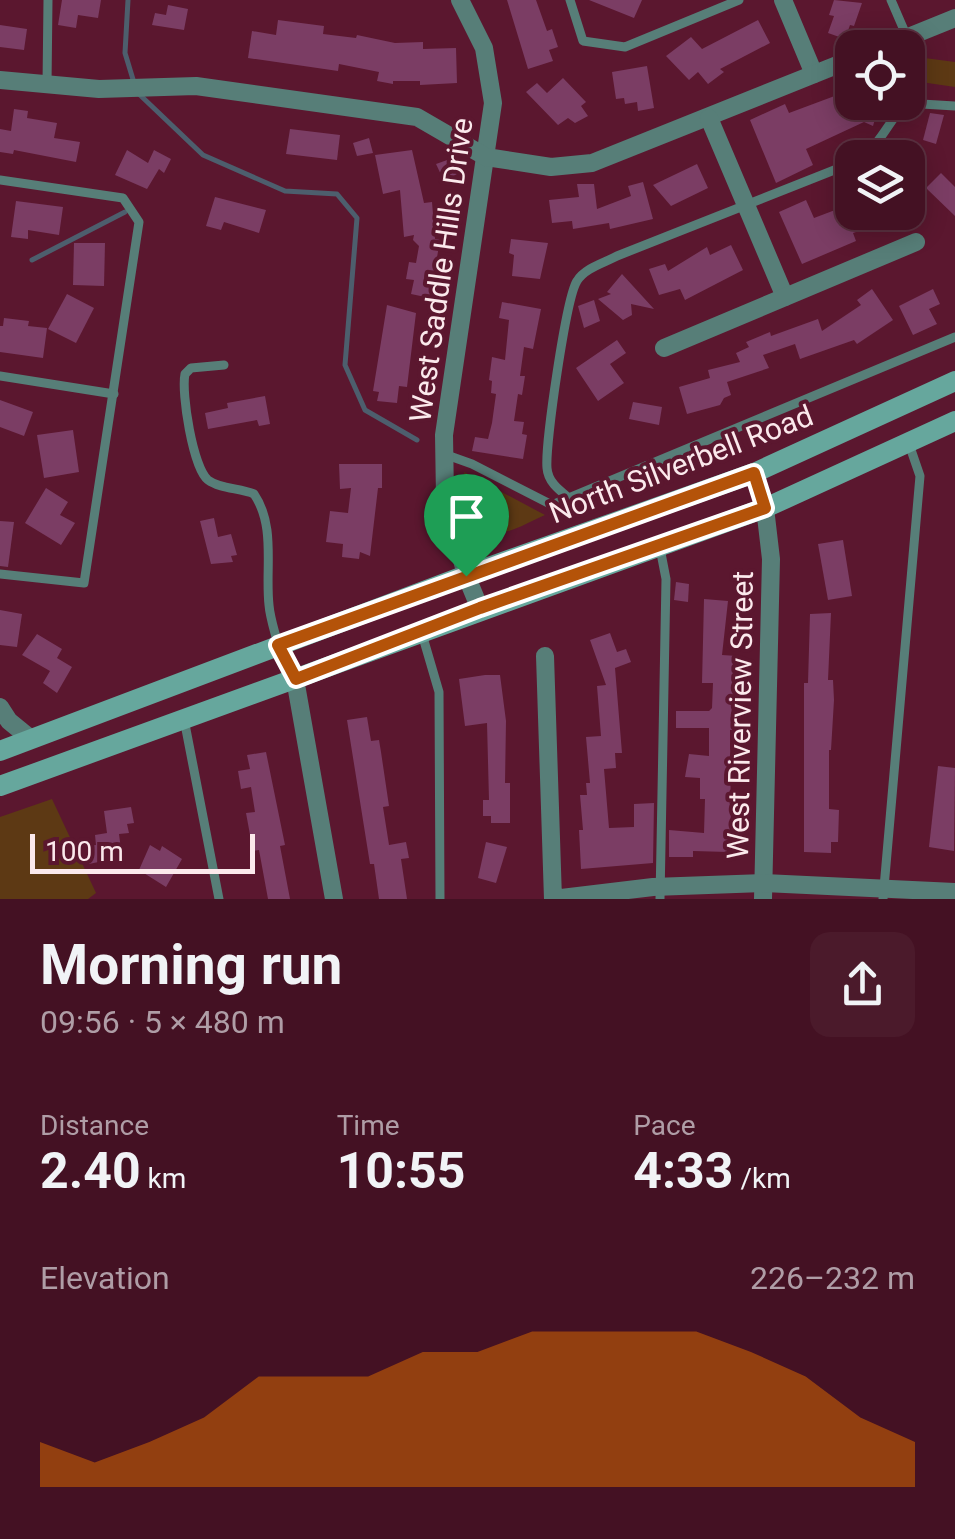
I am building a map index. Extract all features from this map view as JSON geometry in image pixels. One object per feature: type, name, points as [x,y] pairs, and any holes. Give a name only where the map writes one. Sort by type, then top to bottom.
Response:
[{"type":"main road","name":"North Silverbell Road","points":[[0,751],[278,645],[754,473],[955,382]]},
{"type":"main road","points":[[0,786],[480,608],[765,508],[955,422]]},
{"type":"street","name":"West Saddle Hills Drive","points":[[460,0],[484,48],[492,103],[444,435],[445,497],[466,576],[480,608]]},
{"type":"street","points":[[782,0],[814,74]]},
{"type":"street","points":[[925,30],[955,18]]},
{"type":"street","points":[[0,80],[47,85],[79,78],[196,86],[416,117],[486,158],[551,167],[592,163],[835,66]]},
{"type":"street","points":[[708,118],[785,297]]},
{"type":"street","points":[[664,348],[916,242]]},
{"type":"street","name":"West Riverview Street","points":[[754,473],[765,508],[771,559],[764,891]]},
{"type":"street","points":[[278,645],[296,679],[334,899]]},
{"type":"street","points":[[546,656],[553,899],[764,891],[955,892]]},
{"type":"street","points":[[0,708],[19,732],[31,739]]},
{"type":"lane","points":[[47,85],[48,0]]},
{"type":"lane","points":[[570,0],[583,41],[625,48],[739,0]]},
{"type":"lane","points":[[891,0],[904,30]]},
{"type":"lane","points":[[877,140],[905,103],[955,106]]},
{"type":"lane","points":[[569,498],[552,484],[546,471],[551,416],[576,282],[617,256],[835,170]]},
{"type":"lane","points":[[0,180],[123,198],[140,222],[84,582],[0,574]]},
{"type":"lane","points":[[444,454],[552,505],[955,336]]},
{"type":"lane","points":[[224,364],[192,368],[184,374],[184,399],[202,473],[217,484],[254,494],[261,506],[268,534],[269,608],[278,645]]},
{"type":"lane","points":[[0,376],[114,394]]},
{"type":"lane","points":[[883,894],[920,476],[909,444]]},
{"type":"lane","points":[[660,545],[666,579],[660,893]]},
{"type":"lane","points":[[422,631],[438,692],[440,899]]},
{"type":"lane","points":[[184,720],[219,899]]},
{"type":"shaded area","points":[[925,58],[955,62],[955,87],[925,83]]},
{"type":"shaded area","points":[[464,472],[545,515],[502,532],[475,528]]},
{"type":"shaded area","points":[[52,799],[96,893],[88,899],[0,899],[0,817]]},
{"type":"building","points":[[62,0],[101,0],[98,18],[78,15],[76,28],[58,25]]},
{"type":"building","points":[[507,0],[536,0],[547,31],[552,29],[558,47],[549,50],[553,61],[528,69]]},
{"type":"building","points":[[589,0],[642,0],[634,18]]},
{"type":"building","points":[[834,0],[862,3],[854,26],[835,30],[835,35],[828,33],[834,16],[829,15]]},
{"type":"building","points":[[168,5],[188,9],[184,30],[152,25],[155,13],[166,15]]},
{"type":"building","points":[[278,20],[324,26],[323,34],[356,38],[357,35],[395,43],[423,42],[423,49],[456,48],[457,83],[393,84],[377,81],[379,72],[339,64],[338,71],[248,58],[252,31],[276,35]]},
{"type":"building","points":[[758,20],[770,43],[720,69],[724,72],[708,84],[698,72],[689,80],[666,56],[691,37],[702,49]]},
{"type":"building","points":[[0,25],[27,29],[24,50],[0,47]]},
{"type":"building","points":[[647,66],[654,108],[638,111],[637,102],[625,104],[624,98],[616,99],[612,72]]},
{"type":"building","points":[[563,78],[586,102],[581,106],[588,116],[575,123],[568,118],[558,125],[526,92],[537,83],[547,93]]},
{"type":"building","points":[[835,96],[835,120],[875,120],[873,126],[864,122],[806,149],[813,165],[776,183],[750,120],[785,104],[789,113]]},
{"type":"building","points":[[14,109],[28,111],[27,118],[57,123],[54,138],[80,142],[76,162],[14,150],[13,154],[0,152],[0,129],[11,131]]},
{"type":"building","points":[[930,113],[944,115],[936,144],[923,140]]},
{"type":"building","points":[[290,129],[340,135],[337,160],[286,154]]},
{"type":"building","points":[[369,138],[373,153],[357,156],[353,143]]},
{"type":"building","points":[[127,150],[148,163],[154,150],[171,159],[164,173],[159,169],[147,189],[115,175]]},
{"type":"building","points":[[412,150],[424,203],[432,202],[435,239],[440,240],[430,298],[411,294],[414,280],[406,279],[409,262],[416,263],[419,246],[414,235],[404,237],[400,190],[383,194],[375,155]]},
{"type":"building","points":[[450,159],[457,174],[444,181],[436,164]]},
{"type":"building","points":[[697,164],[708,188],[671,206],[653,185]]},
{"type":"building","points":[[941,173],[955,187],[955,216],[926,188]]},
{"type":"building","points":[[643,182],[653,219],[610,229],[609,223],[573,229],[572,221],[552,223],[549,200],[579,197],[577,184],[594,184],[597,209],[631,196],[628,186]]},
{"type":"building","points":[[215,197],[266,210],[259,233],[224,222],[221,230],[206,226]]},
{"type":"building","points":[[806,200],[814,218],[835,210],[835,230],[862,230],[853,233],[856,241],[802,264],[779,212]]},
{"type":"building","points":[[16,201],[63,207],[59,235],[28,230],[28,239],[11,237]]},
{"type":"building","points":[[511,239],[548,243],[540,279],[512,276]]},
{"type":"building","points":[[74,243],[105,243],[104,286],[73,285]]},
{"type":"building","points":[[731,245],[743,270],[685,300],[680,289],[659,295],[649,269],[665,264],[668,271],[707,247],[710,255]]},
{"type":"building","points":[[622,274],[654,309],[631,304],[632,315],[623,320],[598,299],[611,294],[607,292]]},
{"type":"building","points":[[872,289],[893,320],[857,344],[854,340],[800,359],[795,344],[763,355],[769,368],[727,382],[731,395],[720,405],[687,414],[679,387],[710,378],[708,370],[740,362],[736,353],[749,347],[746,342],[770,332],[771,336],[818,319],[822,331],[861,305],[857,300]]},
{"type":"building","points":[[933,289],[940,304],[929,309],[937,324],[913,335],[899,306]]},
{"type":"building","points":[[67,294],[94,308],[76,343],[48,329]]},
{"type":"building","points":[[594,300],[600,321],[584,328],[578,306]]},
{"type":"building","points":[[502,302],[541,309],[533,349],[524,347],[520,376],[525,376],[514,421],[524,422],[522,434],[527,435],[523,459],[472,451],[475,437],[488,439],[492,423],[496,394],[491,393],[489,380],[492,357],[505,360],[509,320],[499,318]]},
{"type":"building","points":[[387,305],[416,313],[407,387],[399,386],[397,403],[377,401],[379,392],[373,391]]},
{"type":"building","points":[[4,318],[47,328],[43,358],[0,352],[0,326]]},
{"type":"building","points":[[617,340],[626,353],[610,364],[624,383],[598,401],[576,368]]},
{"type":"building","points":[[265,396],[270,424],[259,426],[257,420],[208,429],[205,413],[228,408],[227,403]]},
{"type":"building","points":[[0,400],[33,412],[24,436],[0,427]]},
{"type":"building","points":[[633,402],[662,407],[659,425],[629,419]]},
{"type":"building","points":[[73,430],[79,472],[44,478],[37,435]]},
{"type":"building","points":[[339,464],[382,464],[382,488],[378,488],[370,556],[360,552],[359,559],[342,557],[343,544],[326,542],[330,511],[348,513],[351,488],[340,489]]},
{"type":"building","points":[[46,488],[68,502],[60,515],[75,523],[61,545],[25,523]]},
{"type":"building","points":[[214,518],[218,537],[231,534],[237,555],[231,556],[233,562],[211,564],[200,521]]},
{"type":"building","points":[[0,521],[14,522],[8,567],[0,566]]},
{"type":"building","points":[[843,540],[852,596],[828,600],[818,544]]},
{"type":"building","points":[[676,582],[689,584],[688,602],[674,600]]},
{"type":"building","points":[[704,599],[728,601],[722,655],[737,656],[731,716],[734,730],[730,730],[731,834],[728,833],[728,852],[693,851],[693,857],[669,857],[669,830],[704,833],[705,799],[700,799],[700,778],[685,777],[689,754],[709,756],[709,728],[676,728],[676,711],[712,708],[713,683],[702,683]]},
{"type":"building","points":[[0,610],[22,614],[17,647],[0,645]]},
{"type":"building","points":[[831,613],[828,680],[833,680],[834,700],[829,809],[839,810],[838,842],[831,842],[831,853],[804,852],[804,683],[808,683],[810,614]]},
{"type":"building","points":[[610,633],[617,652],[626,649],[631,662],[615,668],[622,753],[615,753],[616,768],[604,769],[609,828],[634,827],[634,804],[654,803],[653,863],[581,869],[580,795],[587,795],[586,783],[590,783],[586,737],[601,736],[597,686],[606,685],[590,640]]},
{"type":"building","points":[[37,634],[62,649],[57,658],[72,667],[57,693],[43,683],[50,671],[22,655]]},
{"type":"building","points":[[500,675],[510,823],[491,823],[491,816],[483,816],[483,800],[489,800],[487,723],[465,726],[459,679]]},
{"type":"building","points":[[367,717],[371,741],[379,740],[389,806],[383,807],[389,845],[406,842],[409,858],[401,859],[407,899],[379,899],[374,864],[370,864],[347,720]]},
{"type":"building","points":[[266,752],[285,845],[280,846],[290,899],[268,899],[259,850],[253,851],[246,813],[255,812],[251,787],[241,789],[238,771],[250,769],[247,755]]},
{"type":"building","points":[[938,766],[955,768],[954,851],[929,847]]},
{"type":"building","points":[[131,807],[134,823],[127,824],[129,833],[119,834],[122,857],[89,864],[86,846],[96,845],[95,835],[107,833],[104,811]]},
{"type":"building","points":[[486,842],[507,847],[496,883],[478,878]]},
{"type":"building","points":[[150,845],[160,851],[162,846],[182,859],[166,887],[139,870]]},
{"type":"waterway","points":[[128,0],[125,53],[135,86]]},
{"type":"waterway","points":[[140,95],[203,155],[285,191],[337,194],[357,218],[345,365],[365,410],[417,440]]},
{"type":"waterway","points":[[32,260],[125,212]]},
{"type":"route","points":[[754,473],[765,508],[480,608],[296,679],[278,645],[466,576],[754,473]]}]
